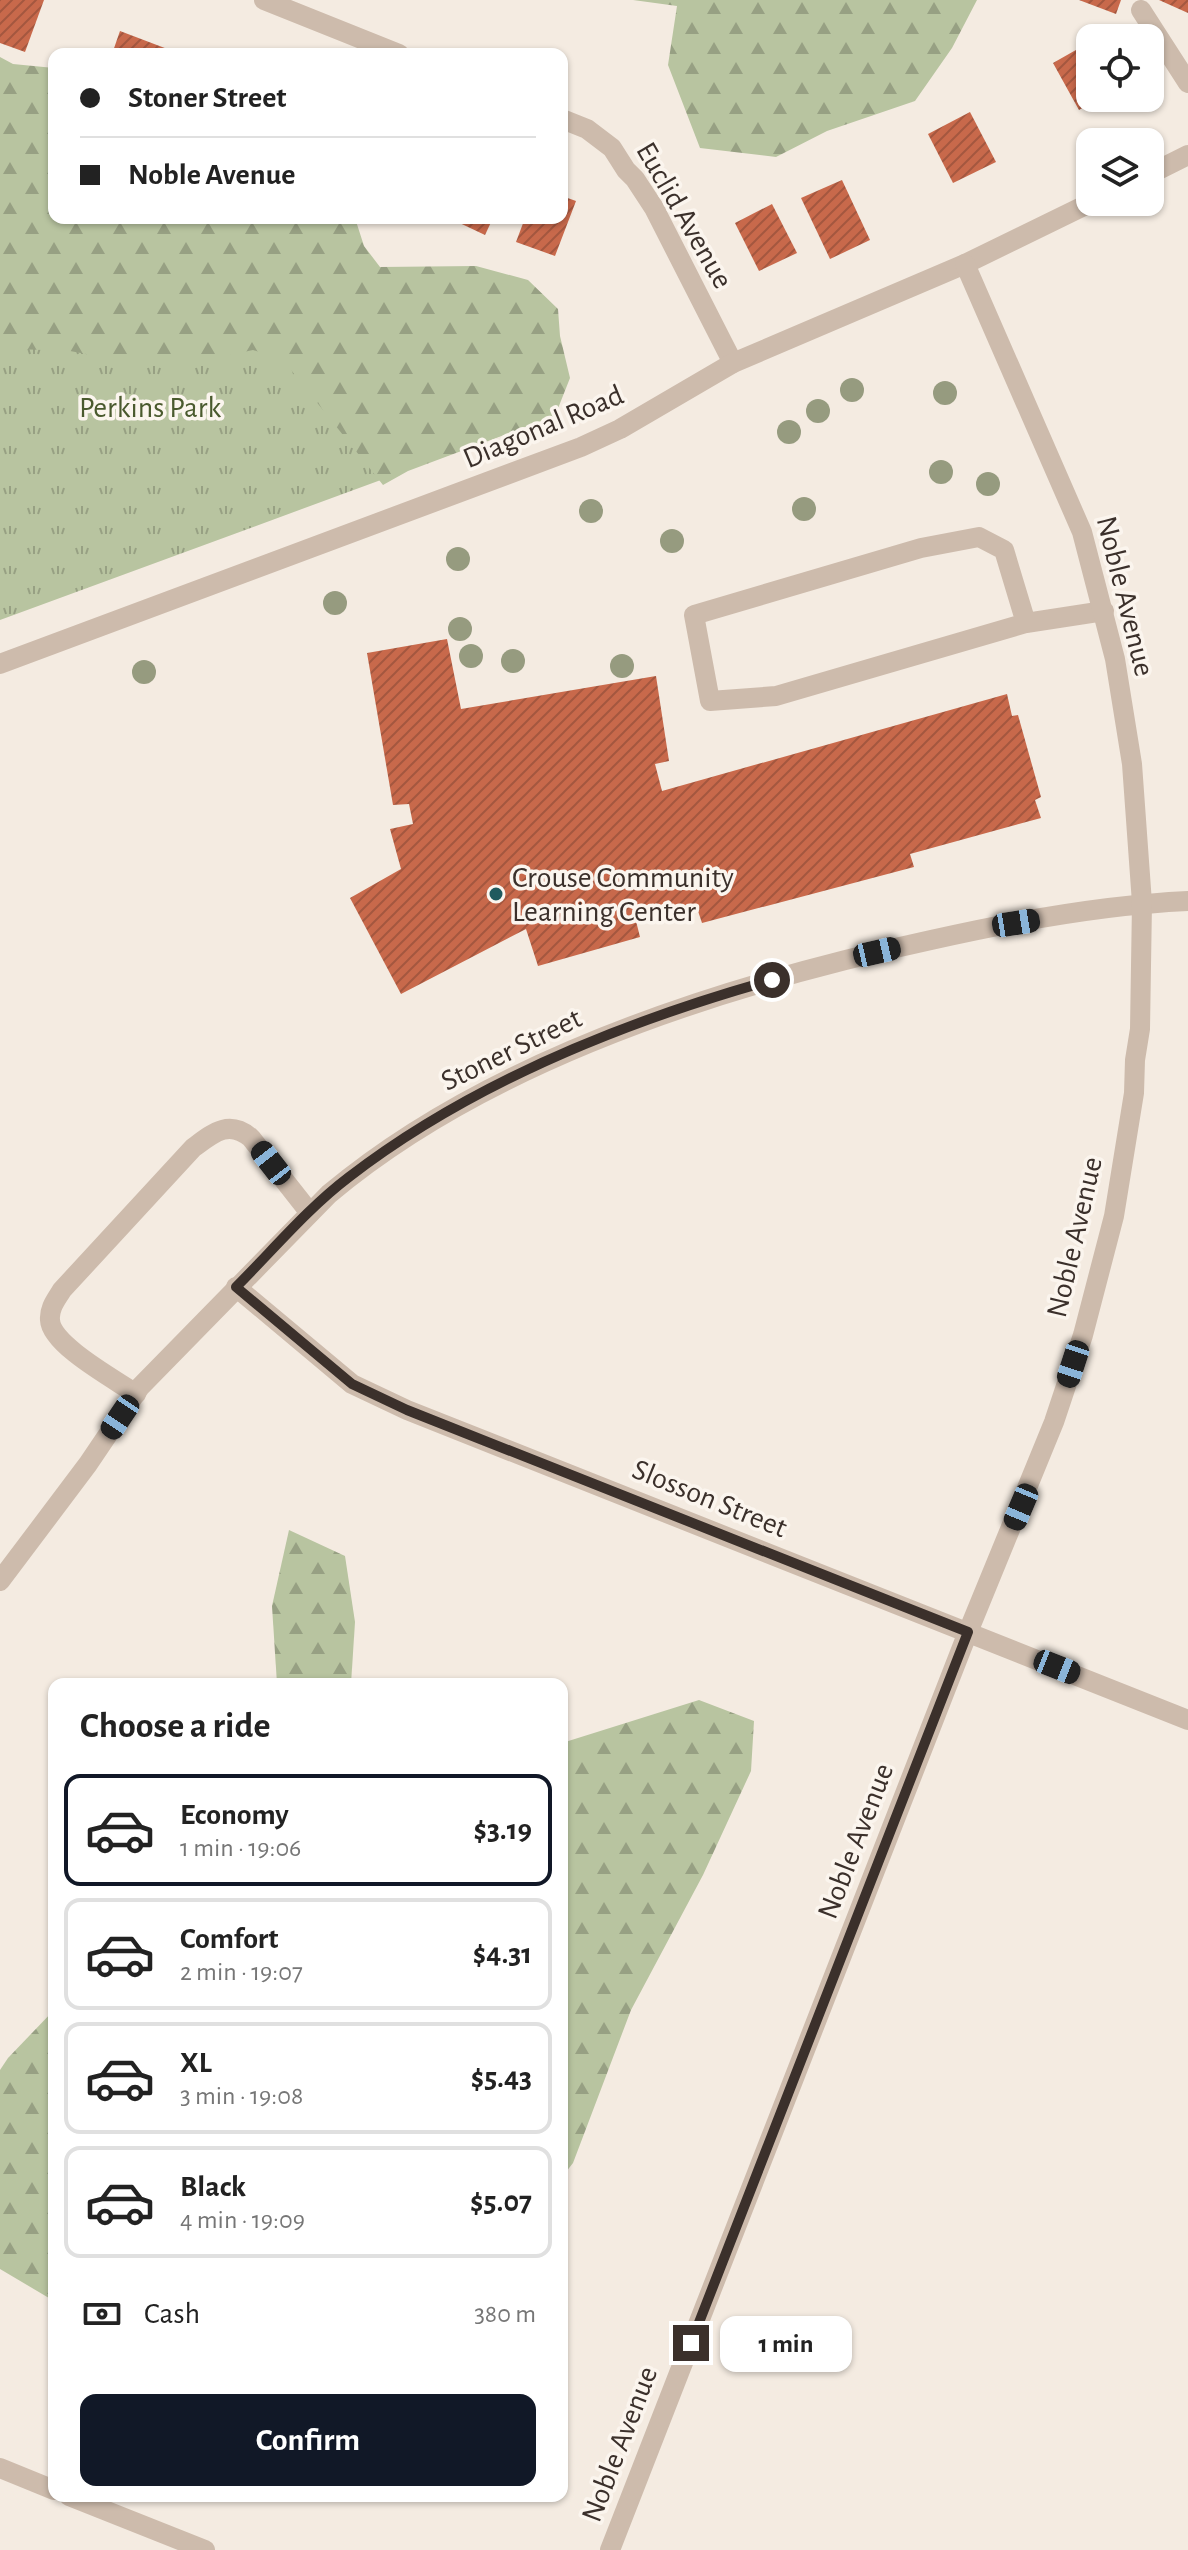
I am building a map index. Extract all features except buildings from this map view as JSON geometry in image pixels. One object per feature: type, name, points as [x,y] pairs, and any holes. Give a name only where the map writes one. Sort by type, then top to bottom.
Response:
[{"type":"street","points":[[264,0],[384,48]]},
{"type":"street","points":[[1141,10],[1188,83]]},
{"type":"street","name":"Euclid Avenue","points":[[568,121],[587,129],[612,148],[635,179],[654,208],[733,363]]},
{"type":"street","points":[[1164,167],[1188,155]]},
{"type":"street","name":"Diagonal Road","points":[[0,664],[581,447],[620,429],[733,363],[965,264],[1076,210]]},
{"type":"street","name":"Noble Avenue","points":[[610,2550],[968,1632],[1054,1422],[1083,1335],[1114,1216],[1134,1093],[1140,1029],[1142,903],[1132,764],[1115,659],[1082,532],[965,264]]},
{"type":"street","points":[[1026,623],[1004,550],[979,537],[921,548],[694,615],[710,701],[776,696],[1026,623],[1104,611]]},
{"type":"street","name":"Stoner Street","points":[[0,1581],[136,1394],[236,1287],[351,1175],[444,1114],[584,1045],[662,1015],[848,958],[992,926],[1142,903],[1188,901]]},
{"type":"street","points":[[136,1394],[57,1337],[49,1322],[52,1307],[62,1290],[193,1148],[226,1128],[241,1129],[310,1213]]},
{"type":"street","name":"Slosson Street","points":[[236,1287],[352,1384],[407,1410],[1188,1720]]},
{"type":"street","points":[[0,2468],[48,2488]]},
{"type":"street","points":[[84,2502],[205,2550]]},
{"type":"green space","points":[[633,0],[977,0],[952,48],[915,101],[827,131],[776,157],[700,148],[668,65],[677,6]]},
{"type":"green space","points":[[0,57],[13,64],[48,67],[48,224],[357,224],[364,246],[380,267],[476,266],[528,280],[558,309],[560,336],[570,378],[555,416],[408,471],[383,485],[283,360],[253,350],[216,358],[185,356],[130,362],[70,351],[0,351]]},
{"type":"green space","name":"Perkins Park","points":[[0,191],[48,215],[48,224],[86,224],[559,406],[555,416],[0,620]]},
{"type":"green space","points":[[289,1530],[345,1556],[355,1622],[351,1678],[277,1678],[272,1606]]},
{"type":"green space","points":[[699,1700],[754,1721],[751,1771],[703,1875],[631,2010],[568,2169],[568,1741]]},
{"type":"green space","points":[[48,2016],[48,2297],[0,2269],[0,2070]]},
{"type":"place","name":"Crouse Community Learning Center","points":[[496,894]]},
{"type":"route","points":[[691,2343],[968,1632],[407,1410],[352,1384],[236,1287],[351,1175],[444,1114],[584,1045],[662,1015],[772,980]]}]
